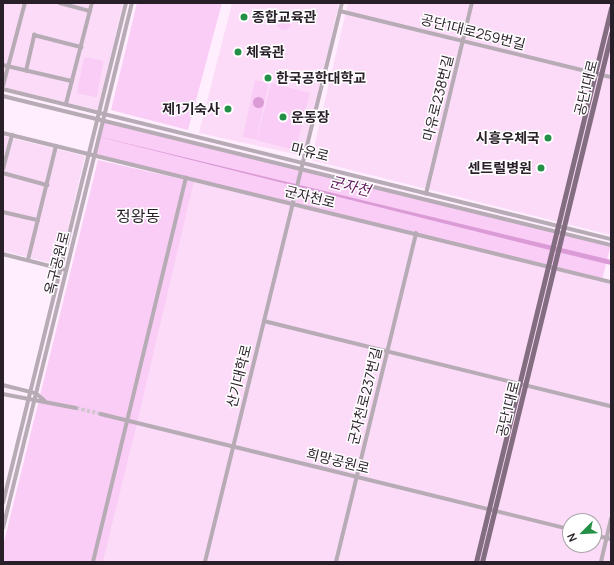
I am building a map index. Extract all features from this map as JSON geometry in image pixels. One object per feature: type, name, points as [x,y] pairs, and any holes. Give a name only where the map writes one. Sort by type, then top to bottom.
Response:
[{"type":"main road","points":[[559,233],[558,226],[611,8]]},
{"type":"main road","name":"공단1대로","points":[[482,562],[492,510],[522,384],[559,233],[564,228],[611,34]]},
{"type":"main road","points":[[476,562],[492,510]]},
{"type":"street","points":[[3,86],[25,3]]},
{"type":"street","points":[[60,3],[90,11]]},
{"type":"street","points":[[66,104],[92,3]]},
{"type":"street","name":"옥구공원로","points":[[3,503],[27,400],[126,3]]},
{"type":"street","name":"옥구공원로","points":[[3,528],[96,147],[106,114],[132,3]]},
{"type":"street","points":[[301,169],[342,3]]},
{"type":"street","name":"마유로238번길","points":[[424,199],[472,3]]},
{"type":"street","name":"공단1대로259번길","points":[[340,11],[611,77]]},
{"type":"street","points":[[26,71],[34,35],[81,47]]},
{"type":"street","points":[[3,65],[72,81]]},
{"type":"street","name":"마유로","points":[[3,89],[611,239]]},
{"type":"street","name":"마유로","points":[[3,96],[611,245]]},
{"type":"street","name":"군자천로","points":[[3,133],[611,282]]},
{"type":"street","points":[[3,169],[12,135]]},
{"type":"street","points":[[28,260],[56,146]]},
{"type":"street","name":"산기대학로","points":[[205,562],[301,169]]},
{"type":"street","points":[[3,174],[46,184]]},
{"type":"street","points":[[93,562],[186,178]]},
{"type":"street","points":[[3,212],[38,220]]},
{"type":"street","name":"군자천로237번길","points":[[336,562],[416,234]]},
{"type":"street","points":[[3,254],[66,270]]},
{"type":"street","points":[[264,321],[611,406]]},
{"type":"street","points":[[3,385],[36,393],[44,400]]},
{"type":"street","points":[[3,394],[27,400],[44,400],[76,408]]},
{"type":"street","name":"희망공원로","points":[[101,414],[562,527]]},
{"type":"street","points":[[601,562],[609,538],[611,519]]},
{"type":"shaded area","points":[[3,3],[123,3],[98,110],[3,87]]},
{"type":"shaded area","points":[[137,3],[222,3],[188,130],[111,110]]},
{"type":"shaded area","name":"한국공학대학교","points":[[232,3],[339,3],[304,156],[199,133]]},
{"type":"shaded area","points":[[348,3],[611,3],[611,235],[311,160]]},
{"type":"shaded area","points":[[281,16],[287,16],[291,20],[291,26],[287,30],[281,30],[277,26],[277,20]]},
{"type":"shaded area","points":[[84,57],[104,61],[97,97],[77,93]]},
{"type":"shaded area","points":[[255,80],[269,83],[257,140],[243,137]]},
{"type":"shaded area","name":"운동장","points":[[271,83],[310,93],[296,150],[257,140]]},
{"type":"shaded area","points":[[258,96],[262,98],[264,102],[262,106],[258,108],[254,106],[252,102],[254,98]]},
{"type":"shaded area","points":[[104,120],[610,246],[602,281],[95,155]]},
{"type":"shaded area","points":[[84,133],[611,260],[611,265],[562,253]]},
{"type":"shaded area","points":[[3,136],[85,156],[59,265],[3,251]]},
{"type":"shaded area","points":[[98,160],[194,182],[103,562],[3,562],[3,546]]},
{"type":"shaded area","points":[[194,182],[611,283],[611,562],[103,562]]},
{"type":"tunnel","points":[[76,408],[101,414]]},
{"type":"place","name":"종합교육관","points":[[244,17]]},
{"type":"place","name":"체육관","points":[[238,52]]},
{"type":"place","name":"한국공학대학교","points":[[268,78]]},
{"type":"place","name":"제1기숙사","points":[[228,109]]},
{"type":"place","name":"운동장","points":[[283,117]]},
{"type":"place","name":"시흥우체국","points":[[548,138]]},
{"type":"place","name":"센트럴병원","points":[[541,168]]},
{"type":"district","name":"정왕동","points":[[138,216]]},
{"type":"water label","name":"군자천","points":[[350,186]]}]
